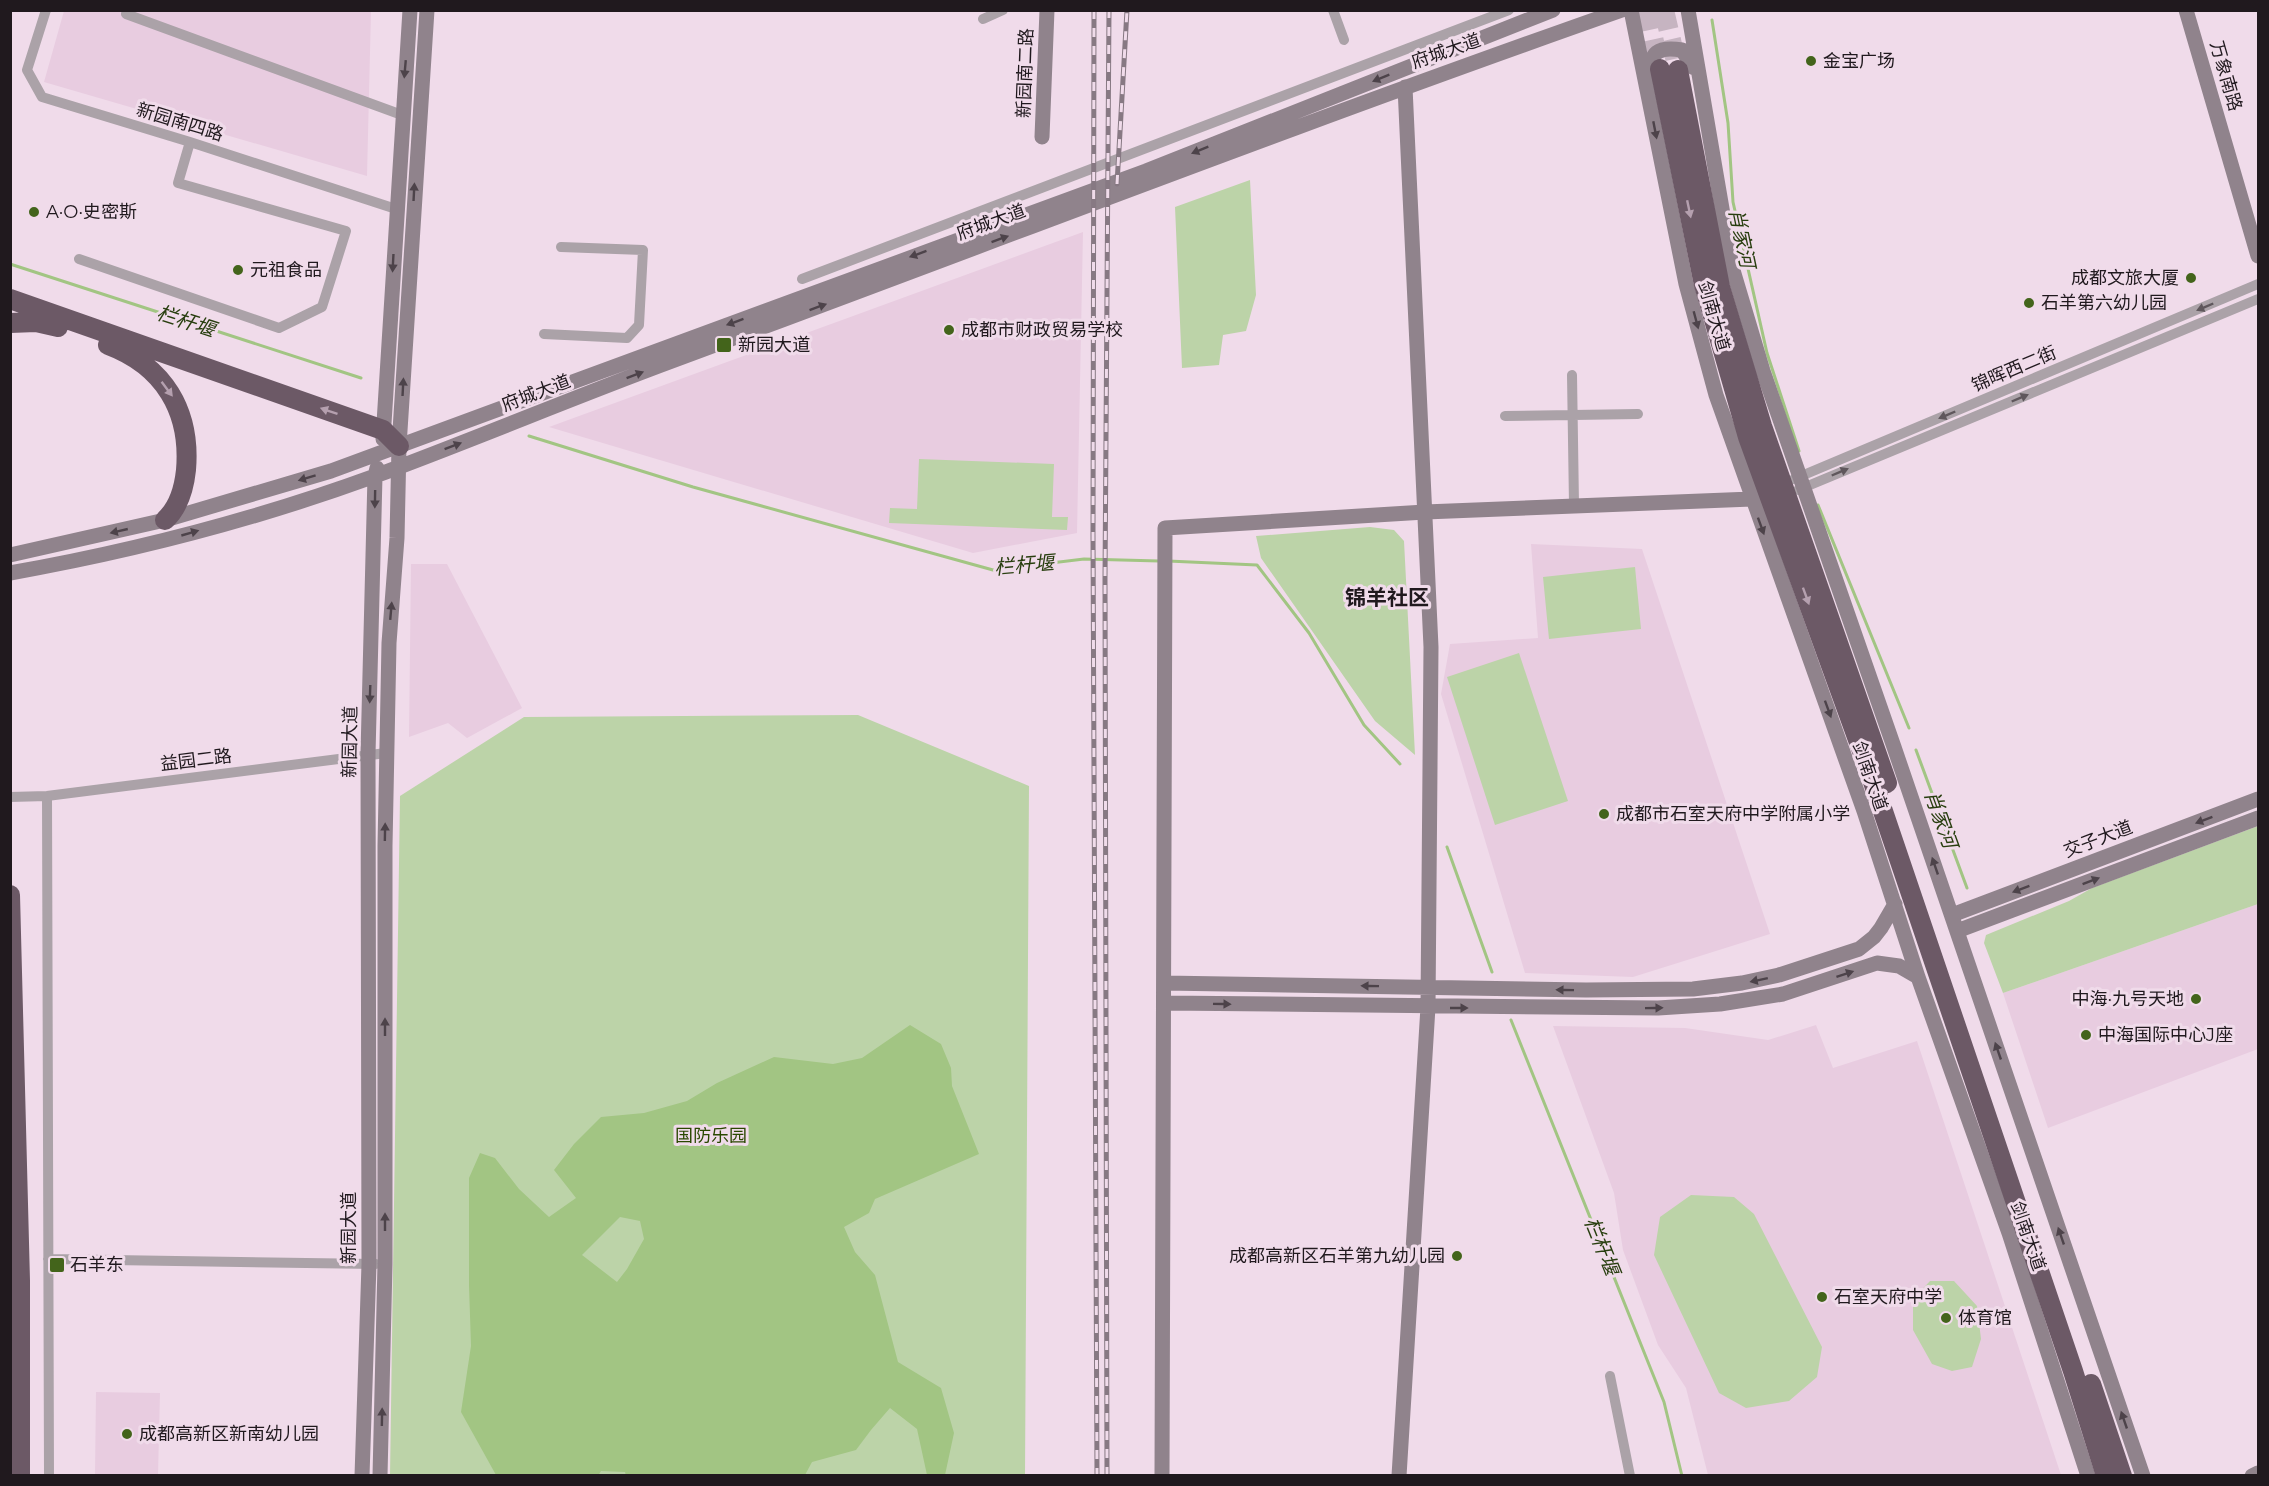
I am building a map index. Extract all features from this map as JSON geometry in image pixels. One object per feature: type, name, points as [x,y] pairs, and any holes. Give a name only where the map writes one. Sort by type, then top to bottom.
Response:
[{"type":"highway","name":"剑南大道","points":[[1669,70],[1704,285],[2073,1371],[2106,1476]]},
{"type":"highway","points":[[10,299],[54,326],[123,352],[151,371],[172,395],[182,417],[187,451],[182,494],[177,506],[165,520]]},
{"type":"highway","points":[[10,323],[38,316],[383,430],[391,449]]},
{"type":"highway","name":"剑南大道","points":[[1755,431],[1793,486],[1866,718],[2122,1476]]},
{"type":"highway","points":[[10,895],[20,1281],[20,1476]]},
{"type":"street","name":"新园南四路","points":[[46,10],[27,70],[42,97],[396,209]]},
{"type":"street","points":[[383,430],[410,10]]},
{"type":"street","name":"新园大道","points":[[362,1476],[369,1264],[368,754],[375,476],[391,449],[427,10]]},
{"type":"street","points":[[983,19],[1003,10]]},
{"type":"street","name":"新园南二路","points":[[1042,137],[1047,10]]},
{"type":"street","points":[[1333,10],[1344,40]]},
{"type":"street","points":[[802,279],[1509,10]]},
{"type":"street","name":"府城大道","points":[[10,555],[165,520],[320,474],[391,449],[1146,171],[1553,10]]},
{"type":"street","name":"府城大道","points":[[10,573],[149,545],[275,509],[375,476],[650,369],[1405,87],[1622,10]]},
{"type":"street","points":[[1631,10],[1686,284],[1716,395],[1864,811],[1918,977],[2009,1233],[2088,1476]]},
{"type":"street","points":[[1688,10],[1732,267],[1793,486],[1894,747],[2143,1476]]},
{"type":"street","name":"万象南路","points":[[2186,10],[2259,256]]},
{"type":"street","points":[[126,14],[402,115]]},
{"type":"street","points":[[1647,92],[1652,58],[1658,51],[1668,47],[1682,50],[1691,61],[1699,81]]},
{"type":"street","points":[[1399,1476],[1428,1007],[1431,646],[1405,87]]},
{"type":"street","points":[[79,259],[279,328],[321,307],[346,231],[178,183],[190,142]]},
{"type":"street","points":[[544,334],[627,338],[639,325],[643,250],[561,247]]},
{"type":"street","name":"锦晖西二街","points":[[1793,486],[2259,285]]},
{"type":"street","name":"锦晖西二街","points":[[1793,486],[2259,299]]},
{"type":"street","points":[[1755,431],[1763,372]]},
{"type":"street","points":[[1572,375],[1574,505]]},
{"type":"street","points":[[1716,395],[1755,431]]},
{"type":"street","points":[[1505,416],[1638,414]]},
{"type":"street","name":"新园大道","points":[[380,1476],[385,1264],[386,753],[389,643],[397,538],[399,466],[391,449]]},
{"type":"street","points":[[1162,1476],[1165,528],[1425,512],[1752,499]]},
{"type":"street","points":[[1866,718],[1894,747]]},
{"type":"street","name":"益园二路","points":[[10,797],[47,796],[386,753]]},
{"type":"street","points":[[1864,811],[1869,770]]},
{"type":"street","points":[[47,796],[49,1476]]},
{"type":"street","name":"交子大道","points":[[1952,915],[2259,799]]},
{"type":"street","name":"交子大道","points":[[1957,931],[2259,818]]},
{"type":"street","points":[[1164,982],[1667,990],[1742,984],[1779,975],[1859,949],[1874,937],[1895,904]]},
{"type":"street","points":[[1164,1003],[1658,1008],[1720,1005],[1783,994],[1877,963],[1899,966],[1918,977]]},
{"type":"street","points":[[48,1259],[385,1264]]},
{"type":"street","points":[[2066,1410],[2073,1371]]},
{"type":"street","points":[[1610,1376],[1630,1476]]},
{"type":"street","points":[[2252,1476],[2259,1473]]},
{"type":"shaded area","points":[[64,11],[371,11],[367,176],[44,82]]},
{"type":"shaded area","name":"成都市财政贸易学校","points":[[1083,232],[1077,533],[973,553],[549,427]]},
{"type":"shaded area","name":"成都市石室天府中学附属小学","points":[[1531,544],[1642,549],[1770,934],[1633,977],[1525,973],[1441,694],[1450,644],[1538,638]]},
{"type":"shaded area","points":[[411,564],[447,564],[522,708],[467,738],[448,723],[409,737]]},
{"type":"shaded area","points":[[2258,904],[2258,1049],[2048,1128],[2003,993]]},
{"type":"shaded area","points":[[910,1025],[941,1044],[951,1068],[952,1086],[979,1154],[875,1199],[869,1213],[844,1227],[855,1252],[875,1275],[898,1362],[941,1388],[954,1433],[945,1475],[927,1475],[917,1429],[890,1408],[856,1450],[812,1462],[805,1475],[626,1476],[625,1472],[601,1471],[598,1476],[496,1475],[461,1412],[471,1346],[469,1178],[480,1153],[495,1158],[519,1189],[549,1217],[576,1198],[554,1170],[574,1144],[601,1117],[644,1113],[687,1101],[717,1083],[774,1057],[833,1064],[862,1058]],"holes":[[[620,1217],[640,1221],[644,1239],[617,1282],[582,1255]]]},
{"type":"shaded area","name":"石室天府中学","points":[[1816,1025],[1833,1068],[1917,1041],[2061,1475],[1708,1475],[1686,1388],[1658,1345],[1623,1250],[1614,1193],[1553,1026],[1685,1028],[1768,1040]]},
{"type":"shaded area","name":"成都高新区新南幼儿园","points":[[96,1392],[160,1393],[158,1475],[95,1474]]},
{"type":"green space","points":[[1250,180],[1256,295],[1246,331],[1223,335],[1219,365],[1182,368],[1175,207]]},
{"type":"green space","points":[[919,459],[1054,464],[1052,517],[1068,517],[1067,530],[889,523],[890,508],[917,509]]},
{"type":"green space","points":[[1370,527],[1394,530],[1404,541],[1415,755],[1375,721],[1261,558],[1256,536]]},
{"type":"green space","points":[[1635,567],[1641,629],[1549,639],[1543,577]]},
{"type":"green space","points":[[1519,653],[1568,801],[1495,825],[1447,677]]},
{"type":"green space","name":"国防乐园","points":[[858,715],[1029,786],[1025,1475],[390,1476],[400,796],[524,717]]},
{"type":"green space","points":[[2258,826],[2258,904],[2003,993],[1984,943],[1986,935],[2069,901],[2092,888]]},
{"type":"green space","points":[[1691,1195],[1734,1197],[1754,1214],[1822,1347],[1817,1377],[1789,1401],[1746,1408],[1719,1393],[1654,1255],[1660,1217]]},
{"type":"green space","name":"体育馆","points":[[1930,1281],[1954,1281],[1977,1306],[1981,1339],[1972,1367],[1952,1371],[1932,1364],[1913,1330],[1913,1299]]},
{"type":"waterway","name":"肖家河","points":[[1712,20],[1728,123],[1733,202],[1767,353],[1799,451]]},
{"type":"waterway","name":"栏杆堰","points":[[10,264],[361,378]]},
{"type":"waterway","name":"栏杆堰","points":[[529,436],[693,487],[993,570],[1084,559],[1159,561]]},
{"type":"waterway","name":"肖家河","points":[[1818,505],[1909,728]]},
{"type":"waterway","name":"栏杆堰","points":[[1168,561],[1257,565],[1309,633],[1364,725],[1400,764]]},
{"type":"waterway","name":"肖家河","points":[[1916,750],[1967,888]]},
{"type":"waterway","name":"栏杆堰","points":[[1447,847],[1492,972]]},
{"type":"waterway","name":"栏杆堰","points":[[1511,1020],[1664,1402],[1682,1476]]},
{"type":"tunnel","points":[[1647,10],[1660,69]]},
{"type":"tunnel","points":[[1664,10],[1678,70]]},
{"type":"railway","points":[[1094,10],[1093,535],[1097,1476]]},
{"type":"railway","points":[[1107,1476],[1105,579],[1109,10]]},
{"type":"railway","points":[[1117,184],[1127,10]]},
{"type":"place","name":"金宝广场","points":[[1811,61]]},
{"type":"place","name":"A·O·史密斯","points":[[34,212]]},
{"type":"place","name":"元祖食品","points":[[238,270]]},
{"type":"place","name":"成都文旅大厦","points":[[2191,278]]},
{"type":"place","name":"石羊第六幼儿园","points":[[2029,303]]},
{"type":"place","name":"成都市财政贸易学校","points":[[949,330]]},
{"type":"place","name":"新园大道","points":[[724,345]]},
{"type":"place","name":"成都市石室天府中学附属小学","points":[[1604,814]]},
{"type":"place","name":"中海·九号天地","points":[[2196,999]]},
{"type":"place","name":"中海国际中心J座","points":[[2086,1035]]},
{"type":"place","name":"成都高新区石羊第九幼儿园","points":[[1457,1256]]},
{"type":"place","name":"石羊东","points":[[57,1265]]},
{"type":"place","name":"石室天府中学","points":[[1822,1297]]},
{"type":"place","name":"体育馆","points":[[1946,1318]]},
{"type":"place","name":"成都高新区新南幼儿园","points":[[127,1434]]},
{"type":"district","name":"锦羊社区","points":[[1387,598]]}]
